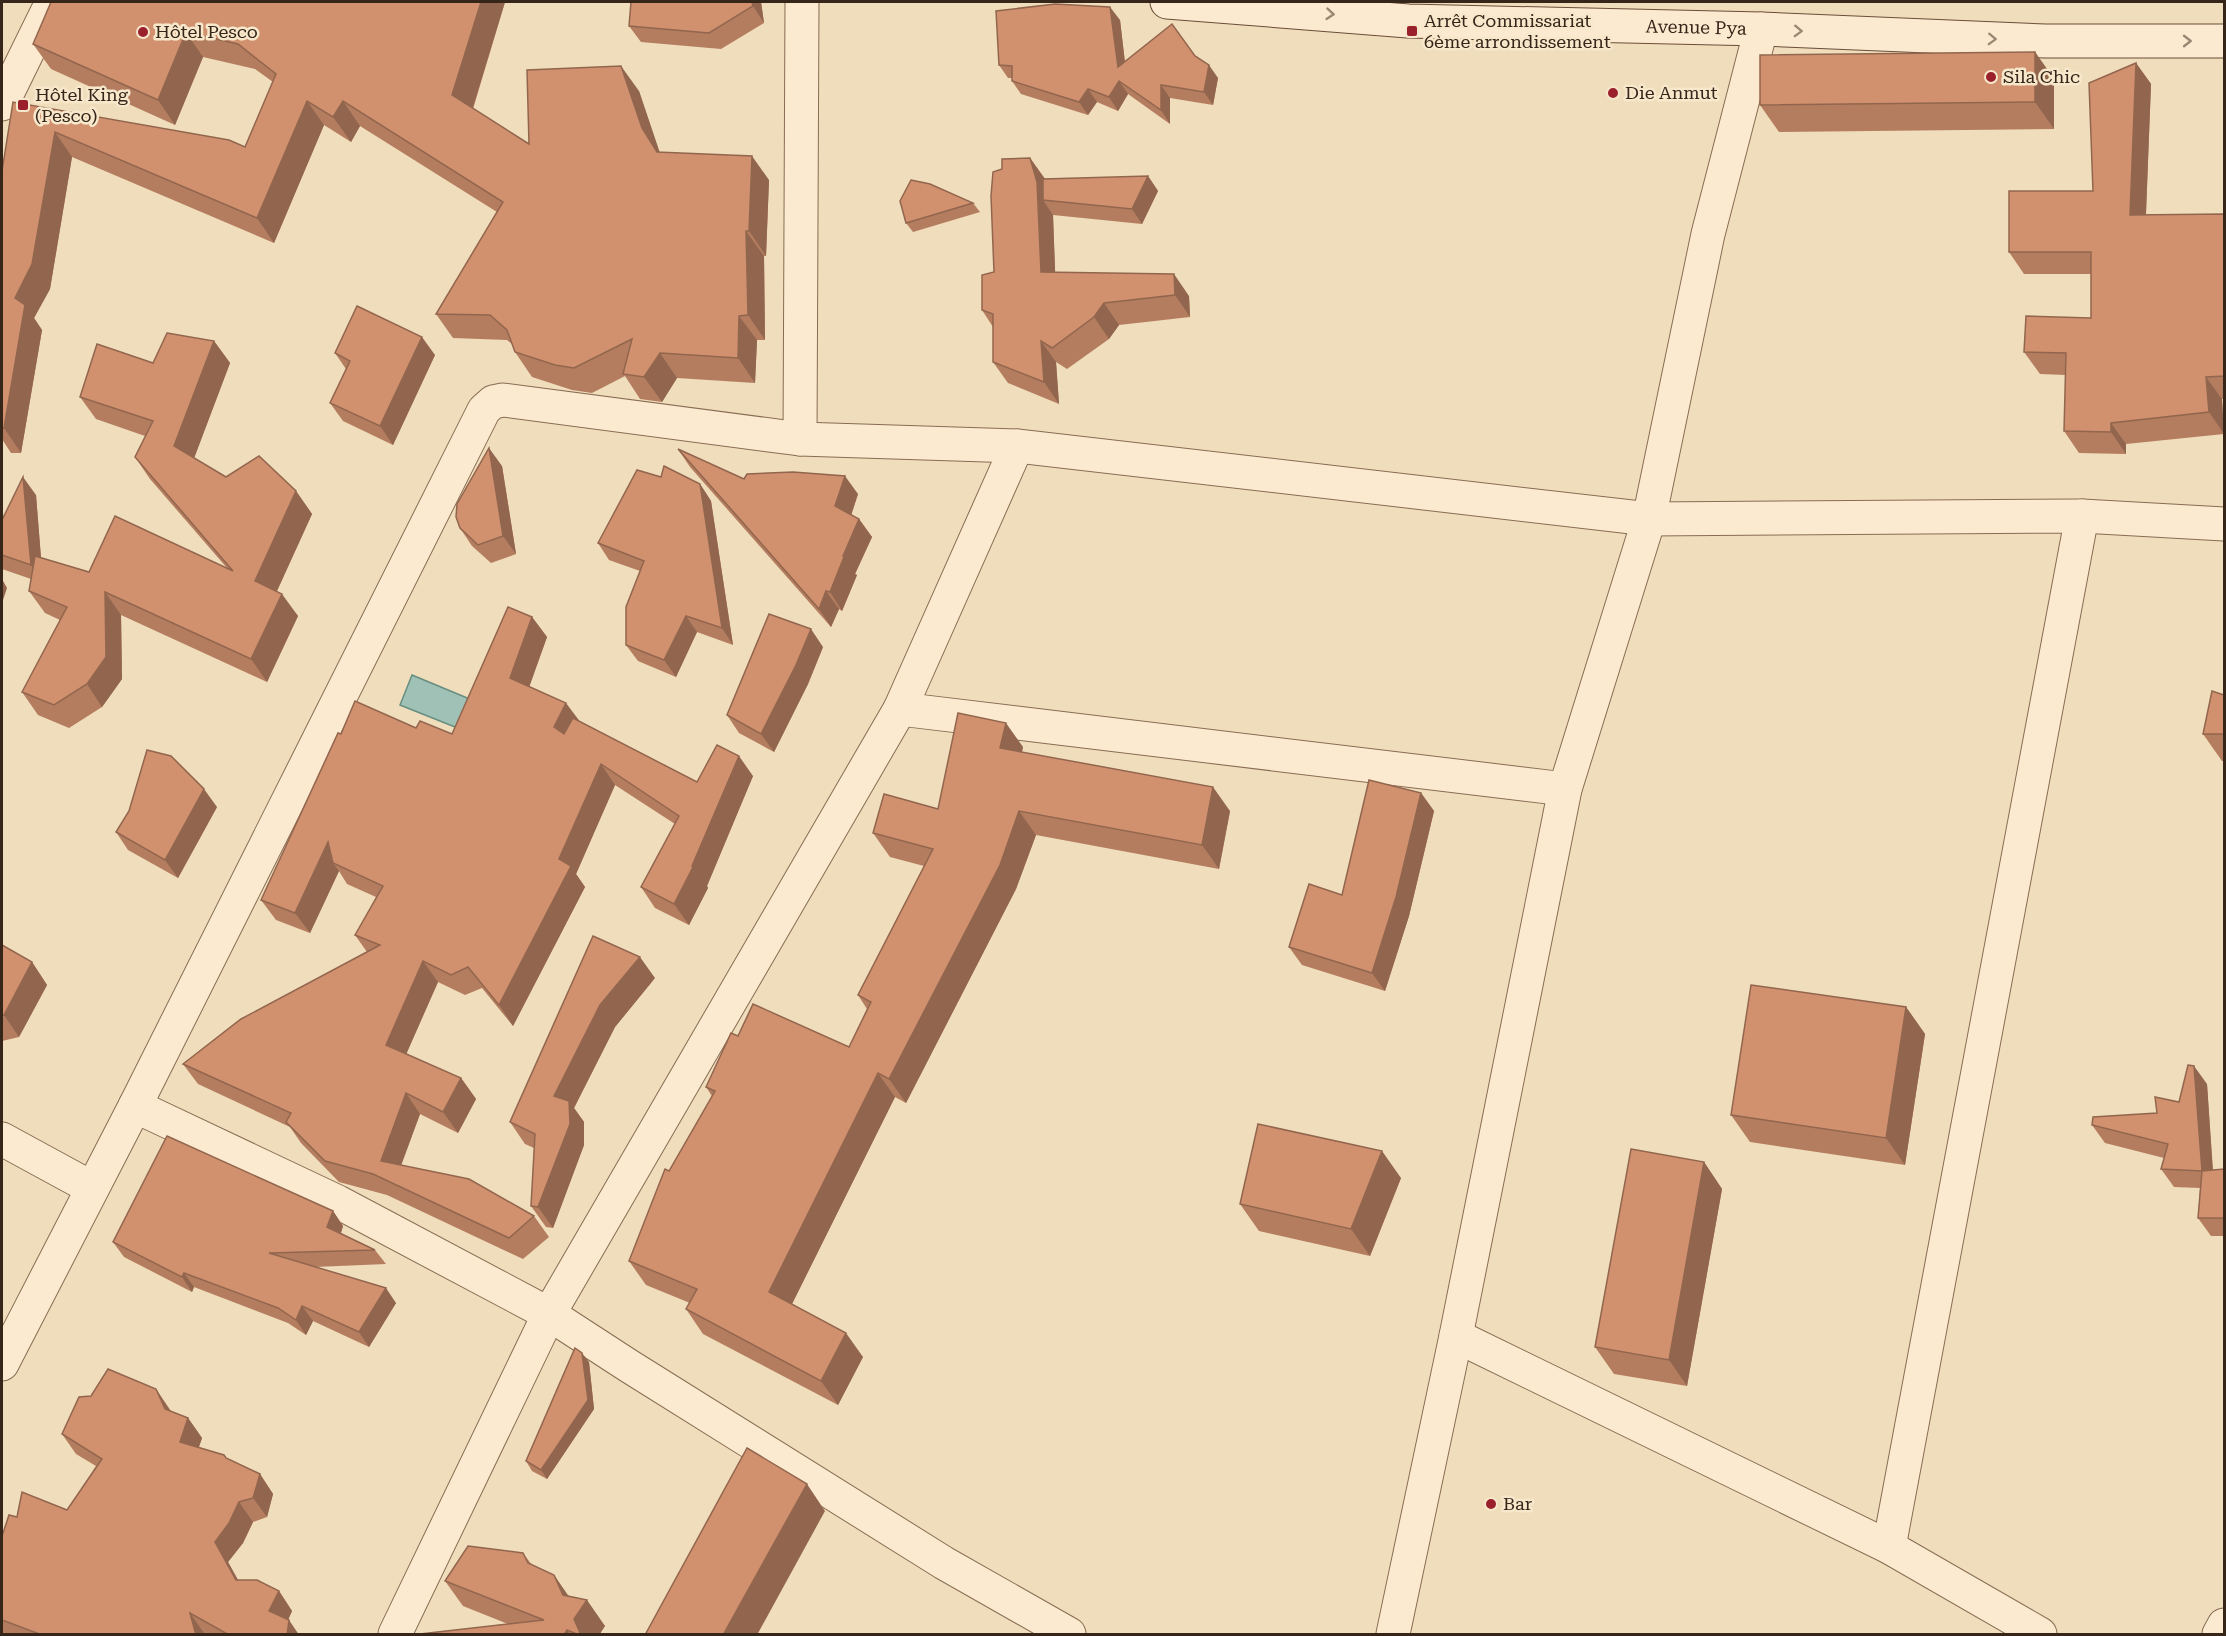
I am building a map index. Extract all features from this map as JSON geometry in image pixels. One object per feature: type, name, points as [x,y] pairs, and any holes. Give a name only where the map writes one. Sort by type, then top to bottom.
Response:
[{"type":"street","points":[[2,104],[52,2]]},
{"type":"street","points":[[800,439],[802,2]]},
{"type":"street","name":"Avenue Pya","points":[[1167,2],[1408,21],[1765,15],[2045,41],[2224,41]]},
{"type":"street","points":[[1393,1635],[1456,1336],[1564,789],[1649,519],[1708,234],[1765,15]]},
{"type":"street","points":[[2,1364],[135,1106],[484,410],[493,402],[503,400],[800,439],[1017,446],[1649,519],[2082,516],[2224,524]]},
{"type":"street","points":[[395,1635],[549,1314],[900,709],[1017,446]]},
{"type":"street","points":[[1889,1547],[2082,516]]},
{"type":"street","points":[[900,709],[1564,789]]},
{"type":"street","points":[[135,1106],[338,1202],[549,1314],[944,1563],[1069,1635]]},
{"type":"street","points":[[2,1139],[92,1188]]},
{"type":"street","points":[[1456,1336],[1889,1547],[2040,1635]]},
{"type":"street","points":[[2219,1635],[2224,1625]]},
{"type":"water","points":[[412,675],[472,700],[460,729],[400,705]]},
{"type":"building","points":[[51,2],[481,2],[452,95],[529,144],[527,70],[621,66],[642,128],[657,152],[752,156],[749,231],[746,231],[748,315],[739,316],[738,358],[660,353],[644,377],[623,374],[632,339],[574,368],[555,365],[515,352],[507,330],[490,315],[436,314],[503,202],[343,101],[333,117],[307,101],[257,218],[55,132],[32,264],[15,298],[25,305],[4,428],[2,428],[2,171],[13,102],[229,140],[245,147],[276,74],[238,44],[186,32],[158,100],[33,44]]},
{"type":"building","points":[[631,2],[752,2],[753,6],[709,33],[629,26]]},
{"type":"building","points":[[1055,4],[1110,7],[1118,67],[1172,24],[1195,56],[1209,65],[1204,92],[1161,85],[1161,110],[1119,81],[1109,97],[1088,89],[1079,102],[1012,81],[1012,66],[999,65],[996,11]]},
{"type":"building","points":[[2035,52],[2035,102],[1760,105],[1760,55]]},
{"type":"building","points":[[2136,63],[2130,215],[2224,214],[2224,376],[2206,377],[2209,412],[2111,423],[2111,432],[2064,431],[2066,353],[2024,352],[2026,316],[2091,318],[2091,252],[2009,252],[2009,191],[2093,191],[2089,83]]},
{"type":"building","points":[[1030,158],[1037,182],[1041,272],[1174,274],[1175,295],[1104,303],[1094,317],[1052,348],[1041,341],[1044,382],[993,362],[993,314],[982,310],[982,275],[994,272],[991,196],[993,172],[1002,169],[1002,159]]},
{"type":"building","points":[[1148,176],[1132,209],[1043,200],[1043,179]]},
{"type":"building","points":[[911,180],[930,184],[973,203],[906,223],[900,201]]},
{"type":"building","points":[[357,306],[422,337],[380,426],[330,403],[350,361],[335,353]]},
{"type":"building","points":[[167,333],[214,341],[174,446],[226,477],[259,456],[296,491],[255,581],[282,594],[251,659],[105,592],[106,657],[87,684],[54,705],[22,692],[67,607],[29,591],[35,556],[89,572],[115,516],[233,571],[135,457],[153,421],[80,397],[97,344],[153,363]]},
{"type":"building","points":[[489,448],[503,536],[478,545],[460,528],[456,517],[457,504]]},
{"type":"building","points":[[678,449],[744,479],[747,474],[793,472],[845,476],[835,506],[859,519],[830,592],[826,591],[819,609]]},
{"type":"building","points":[[664,466],[700,484],[722,628],[686,616],[664,660],[626,645],[626,607],[644,561],[598,543],[637,470],[661,477]]},
{"type":"building","points":[[23,477],[31,565],[2,555],[2,520]]},
{"type":"building","points":[[508,607],[532,617],[510,678],[566,703],[554,727],[564,734],[573,718],[697,782],[717,745],[739,756],[693,867],[674,904],[641,887],[679,816],[601,764],[559,859],[571,866],[499,1005],[468,967],[451,975],[423,961],[386,1045],[461,1078],[443,1112],[406,1093],[381,1161],[469,1179],[534,1216],[509,1238],[373,1174],[325,1161],[286,1122],[291,1113],[183,1064],[241,1019],[380,945],[355,935],[383,886],[333,863],[328,842],[295,913],[261,900],[355,701],[416,728],[420,721],[452,734]]},
{"type":"building","points":[[769,614],[811,629],[796,665],[761,734],[727,715]]},
{"type":"building","points":[[2212,691],[2224,695],[2224,734],[2203,734]]},
{"type":"building","points":[[958,713],[1006,723],[1000,748],[1213,787],[1202,845],[1019,811],[1000,865],[889,1079],[878,1073],[769,1292],[846,1333],[821,1381],[686,1309],[697,1289],[629,1261],[665,1169],[669,1171],[715,1091],[706,1087],[731,1033],[738,1036],[753,1004],[849,1047],[871,1002],[858,995],[933,849],[873,833],[884,794],[938,809]]},
{"type":"building","points":[[147,750],[171,756],[204,789],[165,860],[116,832],[129,811]]},
{"type":"building","points":[[1369,780],[1421,793],[1396,897],[1372,973],[1289,947],[1309,884],[1342,895]]},
{"type":"building","points":[[593,936],[640,957],[600,1005],[554,1096],[569,1101],[570,1124],[538,1207],[531,1206],[535,1134],[510,1122]]},
{"type":"building","points":[[2,945],[32,962],[4,1015],[2,1015]]},
{"type":"building","points":[[1751,985],[1906,1007],[1886,1138],[1731,1115]]},
{"type":"building","points":[[2188,1065],[2194,1066],[2202,1171],[2161,1169],[2168,1144],[2092,1125],[2093,1117],[2157,1113],[2155,1097],[2179,1102]]},
{"type":"building","points":[[1258,1124],[1382,1151],[1351,1229],[1240,1204]]},
{"type":"building","points":[[167,1136],[333,1211],[327,1227],[375,1250],[269,1253],[386,1288],[359,1332],[302,1306],[296,1320],[278,1308],[184,1273],[182,1277],[113,1242]]},
{"type":"building","points":[[1631,1149],[1704,1162],[1669,1360],[1595,1347]]},
{"type":"building","points":[[2224,1169],[2224,1218],[2198,1218],[2202,1171]]},
{"type":"building","points":[[575,1348],[582,1353],[588,1400],[541,1470],[526,1461]]},
{"type":"building","points":[[108,1369],[156,1389],[165,1409],[188,1418],[180,1442],[224,1455],[260,1474],[253,1498],[239,1502],[229,1523],[215,1542],[236,1580],[257,1580],[279,1591],[269,1611],[289,1620],[287,1635],[229,1635],[190,1613],[196,1635],[42,1635],[2,1620],[2,1536],[9,1515],[17,1517],[22,1492],[67,1510],[102,1459],[62,1434],[79,1397],[91,1396]]},
{"type":"building","points":[[747,1448],[807,1484],[723,1635],[645,1635]]},
{"type":"building","points":[[468,1546],[523,1553],[528,1563],[554,1575],[563,1595],[587,1600],[574,1619],[581,1635],[567,1630],[564,1635],[411,1635],[544,1620],[445,1581]]},
{"type":"place","name":"Arrêt Commissariat 6ème arrondissement","points":[[1412,31]]},
{"type":"place","name":"Hôtel Pesco","points":[[143,32]]},
{"type":"place","name":"Sila Chic","points":[[1991,77]]},
{"type":"place","name":"Die Anmut","points":[[1613,93]]},
{"type":"place","name":"Hôtel King (Pesco)","points":[[23,105]]},
{"type":"place","name":"Bar","points":[[1491,1504]]}]
